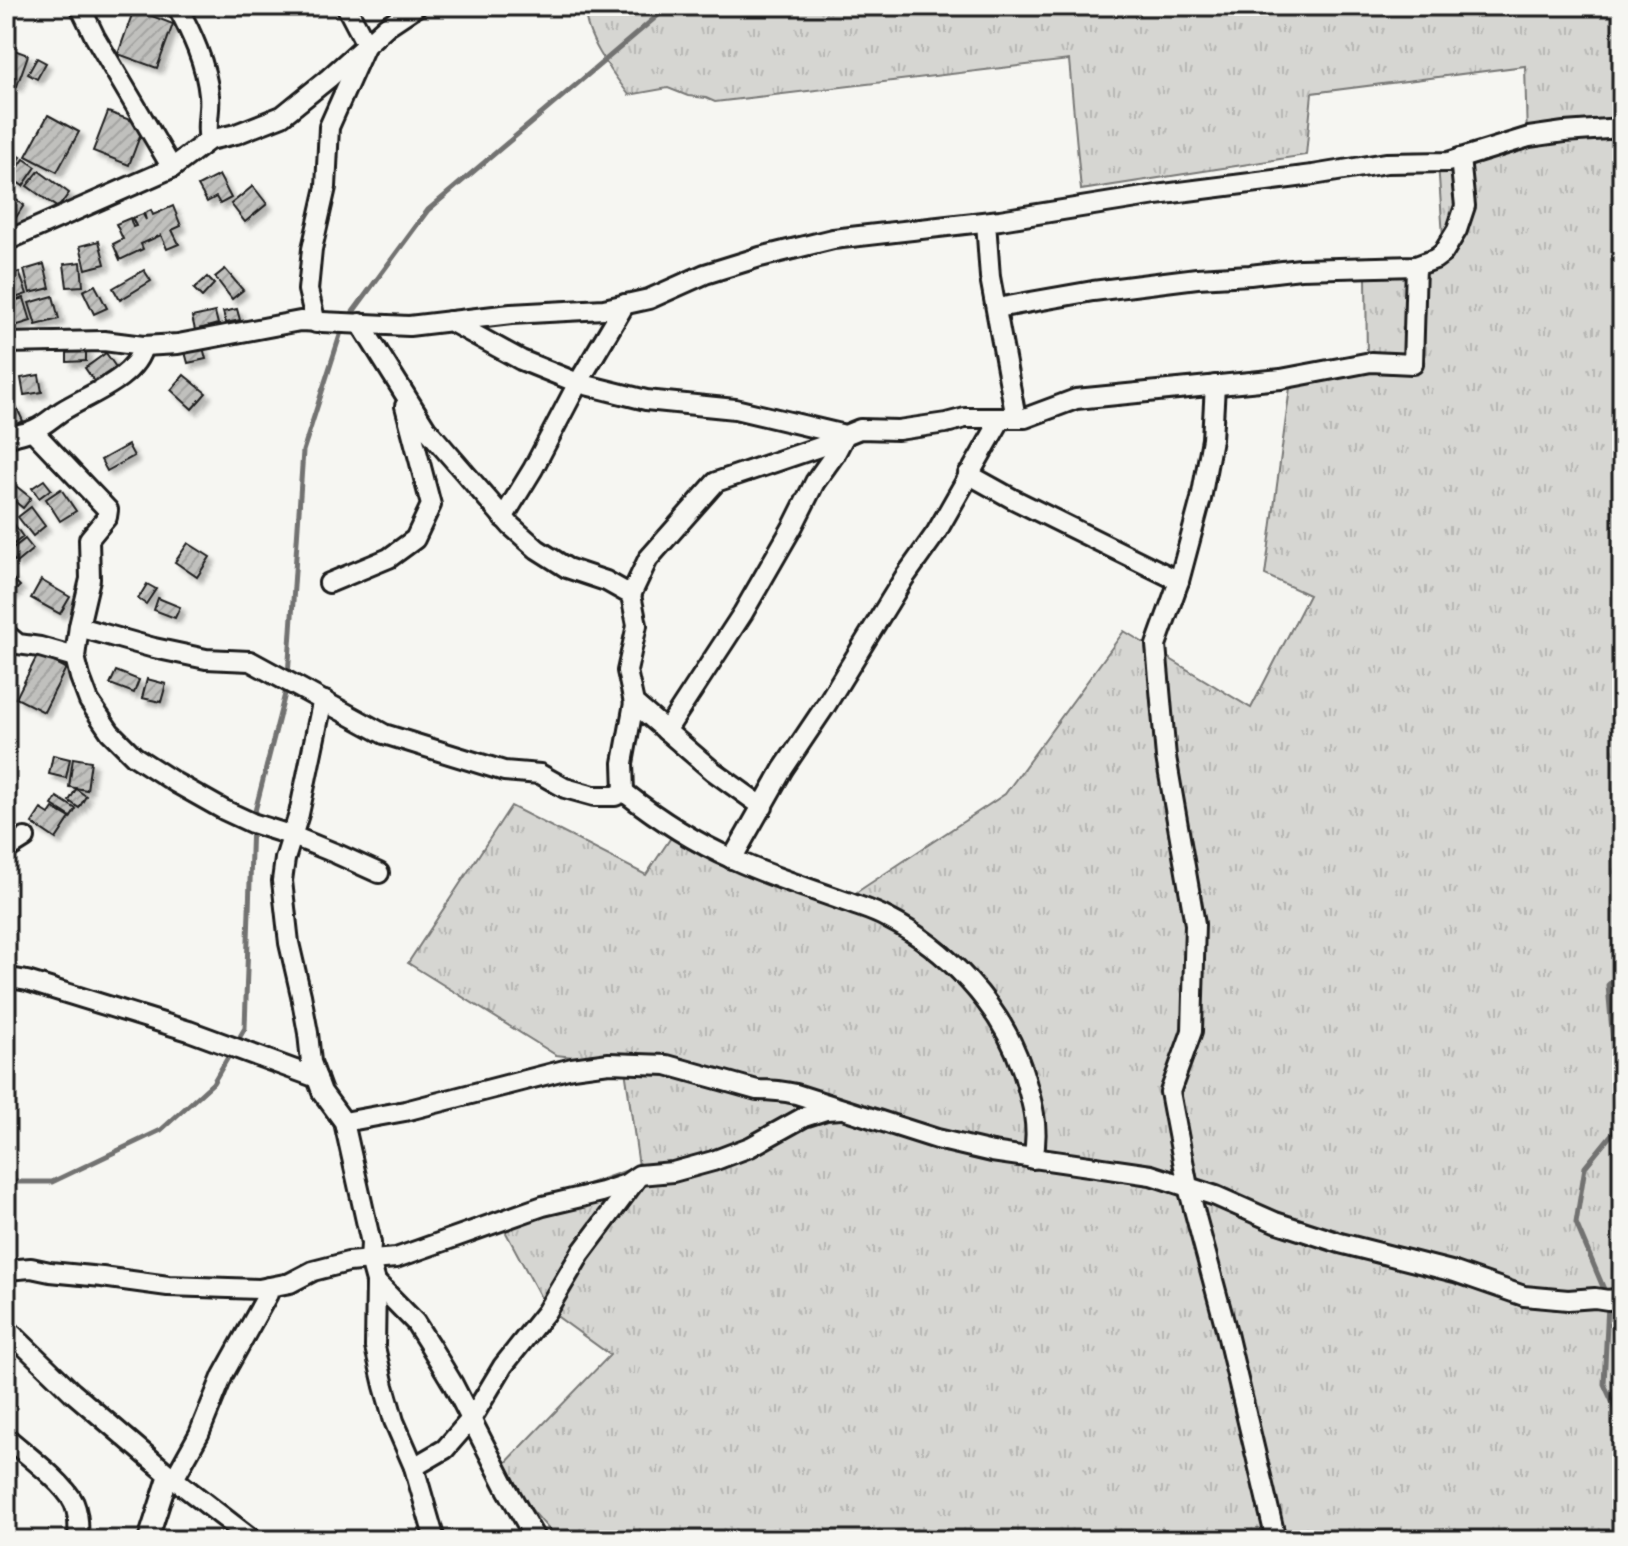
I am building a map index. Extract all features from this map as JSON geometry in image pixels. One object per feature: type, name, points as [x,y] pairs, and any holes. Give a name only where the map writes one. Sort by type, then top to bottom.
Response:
[{"type":"street","points":[[80,6],[172,168]]},
{"type":"street","points":[[177,6],[204,68],[210,98],[209,140]]},
{"type":"street","points":[[346,6],[366,44]]},
{"type":"street","points":[[6,241],[172,168],[209,140],[236,134],[282,116],[387,26],[417,6]]},
{"type":"street","points":[[316,323],[308,290],[312,249],[326,187],[329,127],[366,44]]},
{"type":"street","points":[[6,343],[104,341],[143,346],[178,344],[300,321],[409,326],[511,314],[604,309],[649,299],[705,274],[760,257],[833,239],[986,222],[1386,163],[1448,162],[1529,137],[1622,128]]},
{"type":"street","points":[[997,308],[1093,291],[1197,278],[1300,269],[1416,266],[1443,253],[1457,230],[1465,206],[1460,158]]},
{"type":"street","points":[[732,859],[783,769],[936,533],[968,474],[1008,419],[986,222]]},
{"type":"street","points":[[624,792],[623,763],[634,703],[627,671],[637,625],[631,595],[648,559],[716,482],[860,429],[898,430],[965,418],[1025,418],[1076,399],[1281,379],[1371,362],[1413,364],[1416,266]]},
{"type":"street","points":[[503,518],[625,304]]},
{"type":"street","points":[[450,321],[521,360],[578,383],[646,400],[735,409],[844,437]]},
{"type":"street","points":[[360,323],[426,428],[503,518],[537,549],[567,568],[606,581],[631,595]]},
{"type":"street","points":[[6,439],[33,431],[117,380],[133,367],[143,346]]},
{"type":"street","points":[[1215,385],[1212,439],[1201,499],[1179,581],[1156,645],[1166,757],[1195,924],[1192,1031],[1170,1092],[1188,1187],[1225,1325],[1276,1540]]},
{"type":"street","points":[[329,583],[389,558],[415,539],[431,505],[400,388]]},
{"type":"street","points":[[33,431],[108,510],[107,517],[89,539],[90,579],[75,657],[89,701],[110,732],[134,756],[224,810],[379,873]]},
{"type":"street","points":[[666,731],[743,613],[815,482],[844,437]]},
{"type":"street","points":[[968,474],[1179,581]]},
{"type":"street","points":[[79,627],[206,659],[250,661],[384,734],[504,771],[540,774],[565,788],[594,796],[615,796],[624,792]]},
{"type":"street","points":[[6,634],[18,644],[75,657]]},
{"type":"street","points":[[325,701],[299,814],[285,859],[282,881],[289,943],[304,1008],[311,1062],[322,1092],[344,1122],[371,1243],[370,1260],[376,1282],[375,1347],[394,1421],[414,1467],[435,1540]]},
{"type":"street","points":[[634,703],[713,771],[763,807]]},
{"type":"street","points":[[624,792],[658,818],[732,859],[886,917],[931,945],[967,979],[996,1016],[1017,1052],[1034,1106],[1037,1140],[1033,1159]]},
{"type":"street","points":[[6,850],[25,838]]},
{"type":"street","points":[[6,980],[27,981],[175,1027],[317,1078]]},
{"type":"street","points":[[344,1122],[393,1114],[572,1068],[609,1063],[667,1065],[757,1090],[796,1094],[937,1139],[992,1152],[1151,1175],[1216,1196],[1275,1222],[1340,1243],[1455,1272],[1524,1296],[1568,1300],[1622,1298]]},
{"type":"street","points":[[6,1270],[31,1268],[168,1286],[242,1290],[290,1283],[313,1271],[348,1262],[396,1258],[543,1206],[626,1184],[639,1175],[673,1172],[713,1161],[750,1147],[804,1117],[842,1109]]},
{"type":"street","points":[[414,1467],[445,1449],[472,1418],[514,1350],[546,1312],[581,1253],[639,1175]]},
{"type":"street","points":[[376,1282],[415,1322],[472,1418],[536,1540]]},
{"type":"street","points":[[148,1540],[167,1481],[173,1477],[199,1434],[223,1375],[268,1294],[268,1287]]},
{"type":"street","points":[[6,1328],[72,1392],[233,1527],[253,1540]]},
{"type":"street","points":[[6,1437],[73,1501],[79,1522],[78,1540]]},
{"type":"green space","points":[[586,6],[1622,6],[1622,1540],[558,1540],[498,1471],[610,1355],[547,1309],[497,1216],[639,1166],[624,1063],[556,1055],[408,963],[511,806],[646,875],[676,830],[848,898],[1005,794],[1124,631],[1251,708],[1309,595],[1265,575],[1291,380],[1367,359],[1366,276],[1444,252],[1438,162],[1527,139],[1525,66],[1312,93],[1306,155],[1081,190],[1069,60],[715,102],[668,88],[629,95],[593,40],[588,28]]},
{"type":"building","points":[[134,9],[173,24],[157,68],[118,54]]},
{"type":"building","points":[[6,47],[28,55],[17,86],[6,82]]},
{"type":"building","points":[[37,58],[46,63],[37,79],[28,74]]},
{"type":"building","points":[[108,112],[144,125],[129,165],[93,151]]},
{"type":"building","points":[[48,115],[79,132],[57,172],[26,156]]},
{"type":"building","points":[[6,148],[21,157],[9,175],[6,173]]},
{"type":"building","points":[[24,159],[36,167],[23,186],[11,178]]},
{"type":"building","points":[[39,171],[69,193],[58,208],[27,186]]},
{"type":"building","points":[[219,175],[231,198],[220,204],[216,197],[207,202],[198,186]]},
{"type":"building","points":[[253,186],[267,204],[245,222],[231,204]]},
{"type":"building","points":[[6,193],[24,205],[9,228],[6,226]]},
{"type":"building","points":[[173,206],[181,226],[172,230],[179,244],[167,249],[161,235],[141,244],[143,249],[120,260],[113,244],[123,239],[116,224],[130,218],[133,227],[136,226],[132,218],[143,214],[146,220],[144,213],[151,210],[153,215]]},
{"type":"building","points":[[99,241],[105,264],[86,269],[80,246]]},
{"type":"building","points":[[81,262],[83,286],[67,287],[64,264]]},
{"type":"building","points":[[44,264],[50,288],[30,293],[24,270]]},
{"type":"building","points":[[225,269],[243,290],[232,299],[215,277]]},
{"type":"building","points":[[144,270],[151,281],[120,300],[113,288]]},
{"type":"building","points":[[19,272],[27,294],[15,298],[8,276]]},
{"type":"building","points":[[207,277],[214,284],[202,297],[194,289]]},
{"type":"building","points":[[95,285],[107,308],[94,314],[83,291]]},
{"type":"building","points":[[53,296],[59,319],[36,325],[29,303]]},
{"type":"building","points":[[24,298],[31,321],[8,328],[6,303]]},
{"type":"building","points":[[237,309],[240,320],[226,323],[223,312]]},
{"type":"building","points":[[215,312],[218,324],[195,330],[192,317]]},
{"type":"building","points":[[203,347],[206,359],[188,363],[185,352]]},
{"type":"building","points":[[67,348],[86,348],[86,361],[67,362]]},
{"type":"building","points":[[106,353],[118,370],[97,385],[85,368]]},
{"type":"building","points":[[39,375],[42,392],[24,395],[21,378]]},
{"type":"building","points":[[184,375],[206,393],[192,409],[171,390]]},
{"type":"building","points":[[16,406],[23,421],[6,429],[6,411]]},
{"type":"building","points":[[128,445],[134,456],[107,471],[101,460]]},
{"type":"building","points":[[44,480],[51,489],[39,498],[32,488]]},
{"type":"building","points":[[16,486],[31,498],[23,508],[8,496]]},
{"type":"building","points":[[61,489],[76,511],[60,521],[46,499]]},
{"type":"building","points":[[31,507],[45,526],[33,536],[18,517]]},
{"type":"building","points":[[14,524],[23,537],[7,549],[6,530]]},
{"type":"building","points":[[25,539],[33,549],[16,563],[8,552]]},
{"type":"building","points":[[188,543],[210,557],[197,577],[175,562]]},
{"type":"building","points":[[8,574],[20,586],[6,599],[6,576]]},
{"type":"building","points":[[41,580],[70,597],[60,614],[31,598]]},
{"type":"building","points":[[147,584],[156,589],[146,604],[138,599]]},
{"type":"building","points":[[158,598],[180,607],[175,618],[154,610]]},
{"type":"building","points":[[38,654],[66,668],[44,712],[16,698]]},
{"type":"building","points":[[116,671],[139,680],[134,693],[110,684]]},
{"type":"building","points":[[147,679],[166,684],[161,702],[142,698]]},
{"type":"building","points":[[53,755],[70,759],[66,778],[49,774]]},
{"type":"building","points":[[73,758],[91,761],[87,790],[69,787]]},
{"type":"building","points":[[76,789],[86,796],[79,808],[69,801]]},
{"type":"building","points":[[57,797],[76,809],[71,817],[52,805]]},
{"type":"building","points":[[53,808],[70,818],[56,839],[32,823],[41,809],[49,814]]},
{"type":"waterway","points":[[347,320],[428,210],[669,6]]},
{"type":"waterway","points":[[288,676],[303,451],[342,329]]},
{"type":"waterway","points":[[6,1182],[52,1182],[161,1130],[213,1083],[245,1028],[252,823],[287,686]]},
{"type":"waterway","points":[[1606,1294],[1576,1223],[1585,1167],[1620,1124],[1608,985],[1622,972]]},
{"type":"waterway","points":[[1608,1304],[1604,1384],[1622,1423]]}]
